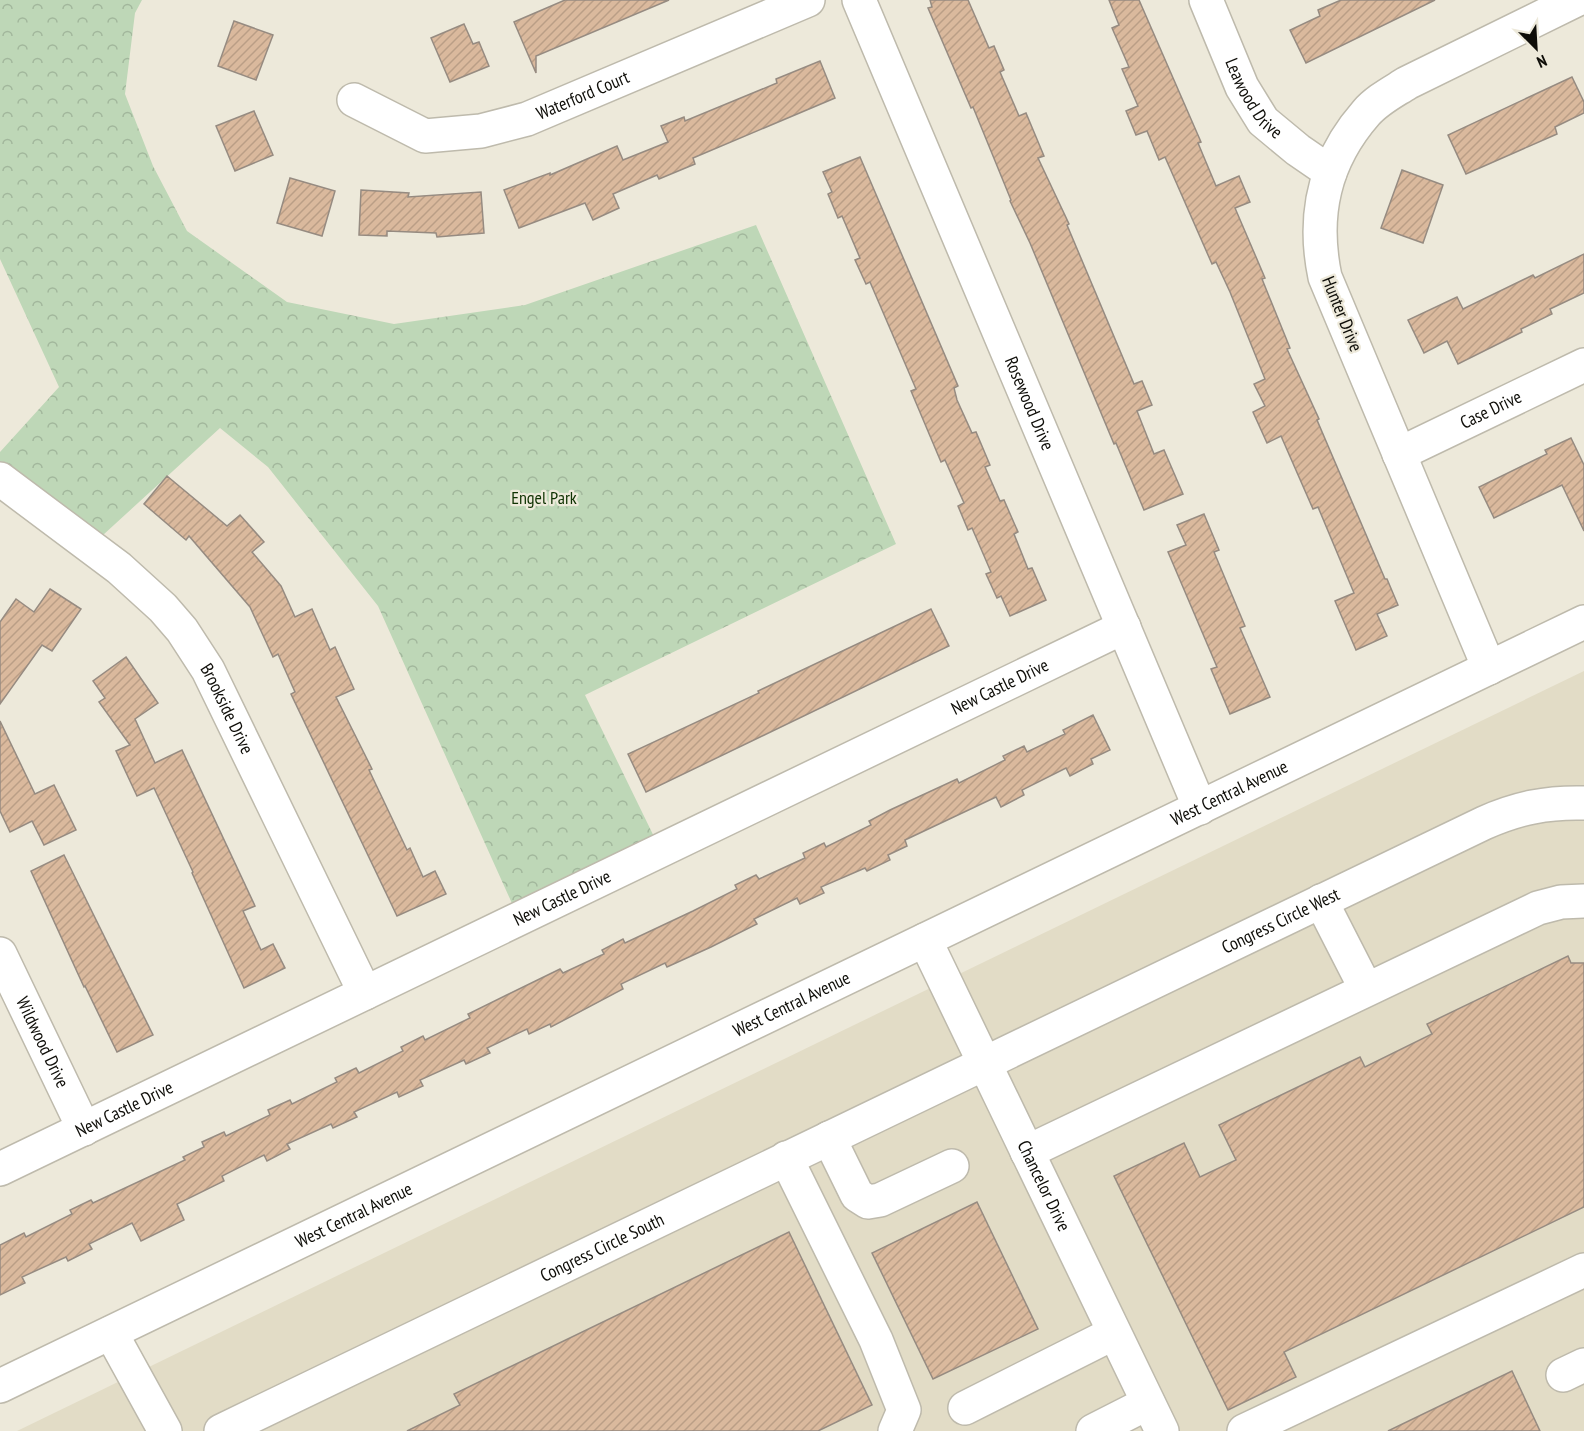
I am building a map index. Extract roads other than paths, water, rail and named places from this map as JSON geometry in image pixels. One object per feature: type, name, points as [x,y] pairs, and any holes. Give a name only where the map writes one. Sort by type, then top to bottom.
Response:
[{"type":"street","name":"Waterford Court","points":[[354,100],[425,136],[481,131],[526,119],[808,0]]},
{"type":"street","name":"Rosewood Drive","points":[[859,0],[1200,808]]},
{"type":"street","name":"Leawood Drive","points":[[1206,0],[1242,87],[1263,121],[1330,172]]},
{"type":"street","name":"Hunter Drive","points":[[1489,668],[1325,277],[1319,221],[1330,172],[1340,150],[1366,112],[1385,96],[1407,83],[1576,0]]},
{"type":"street","name":"Case Drive","points":[[1399,454],[1584,365]]},
{"type":"street","name":"Brookside Drive","points":[[4,491],[119,568],[163,608],[182,630],[208,670],[365,993]]},
{"type":"street","name":"West Central Avenue","points":[[0,1386],[1584,622]]},
{"type":"street","name":"New Castle Drive","points":[[0,1169],[1124,627]]},
{"type":"street","name":"Congress Circle West","points":[[984,1063],[1511,811],[1557,802],[1584,803]]},
{"type":"street","points":[[1321,901],[1366,989]]},
{"type":"street","points":[[1027,1152],[1538,908],[1561,902],[1584,901]]},
{"type":"street","name":"Chancelor Drive","points":[[925,940],[1155,1417]]},
{"type":"street","name":"Wildwood Drive","points":[[0,954],[84,1129]]},
{"type":"street","name":"Congress Circle South","points":[[221,1431],[984,1063]]},
{"type":"street","points":[[829,1137],[857,1195],[868,1202],[880,1200],[952,1166]]},
{"type":"street","points":[[786,1158],[876,1340],[904,1410],[896,1431]]},
{"type":"street","points":[[1244,1431],[1584,1270]]},
{"type":"street","points":[[111,1333],[155,1428]]},
{"type":"street","points":[[965,1408],[1114,1333]]},
{"type":"street","points":[[1093,1431],[1155,1417]]},
{"type":"park label","name":"Engel Park","points":[[544,498]]}]
